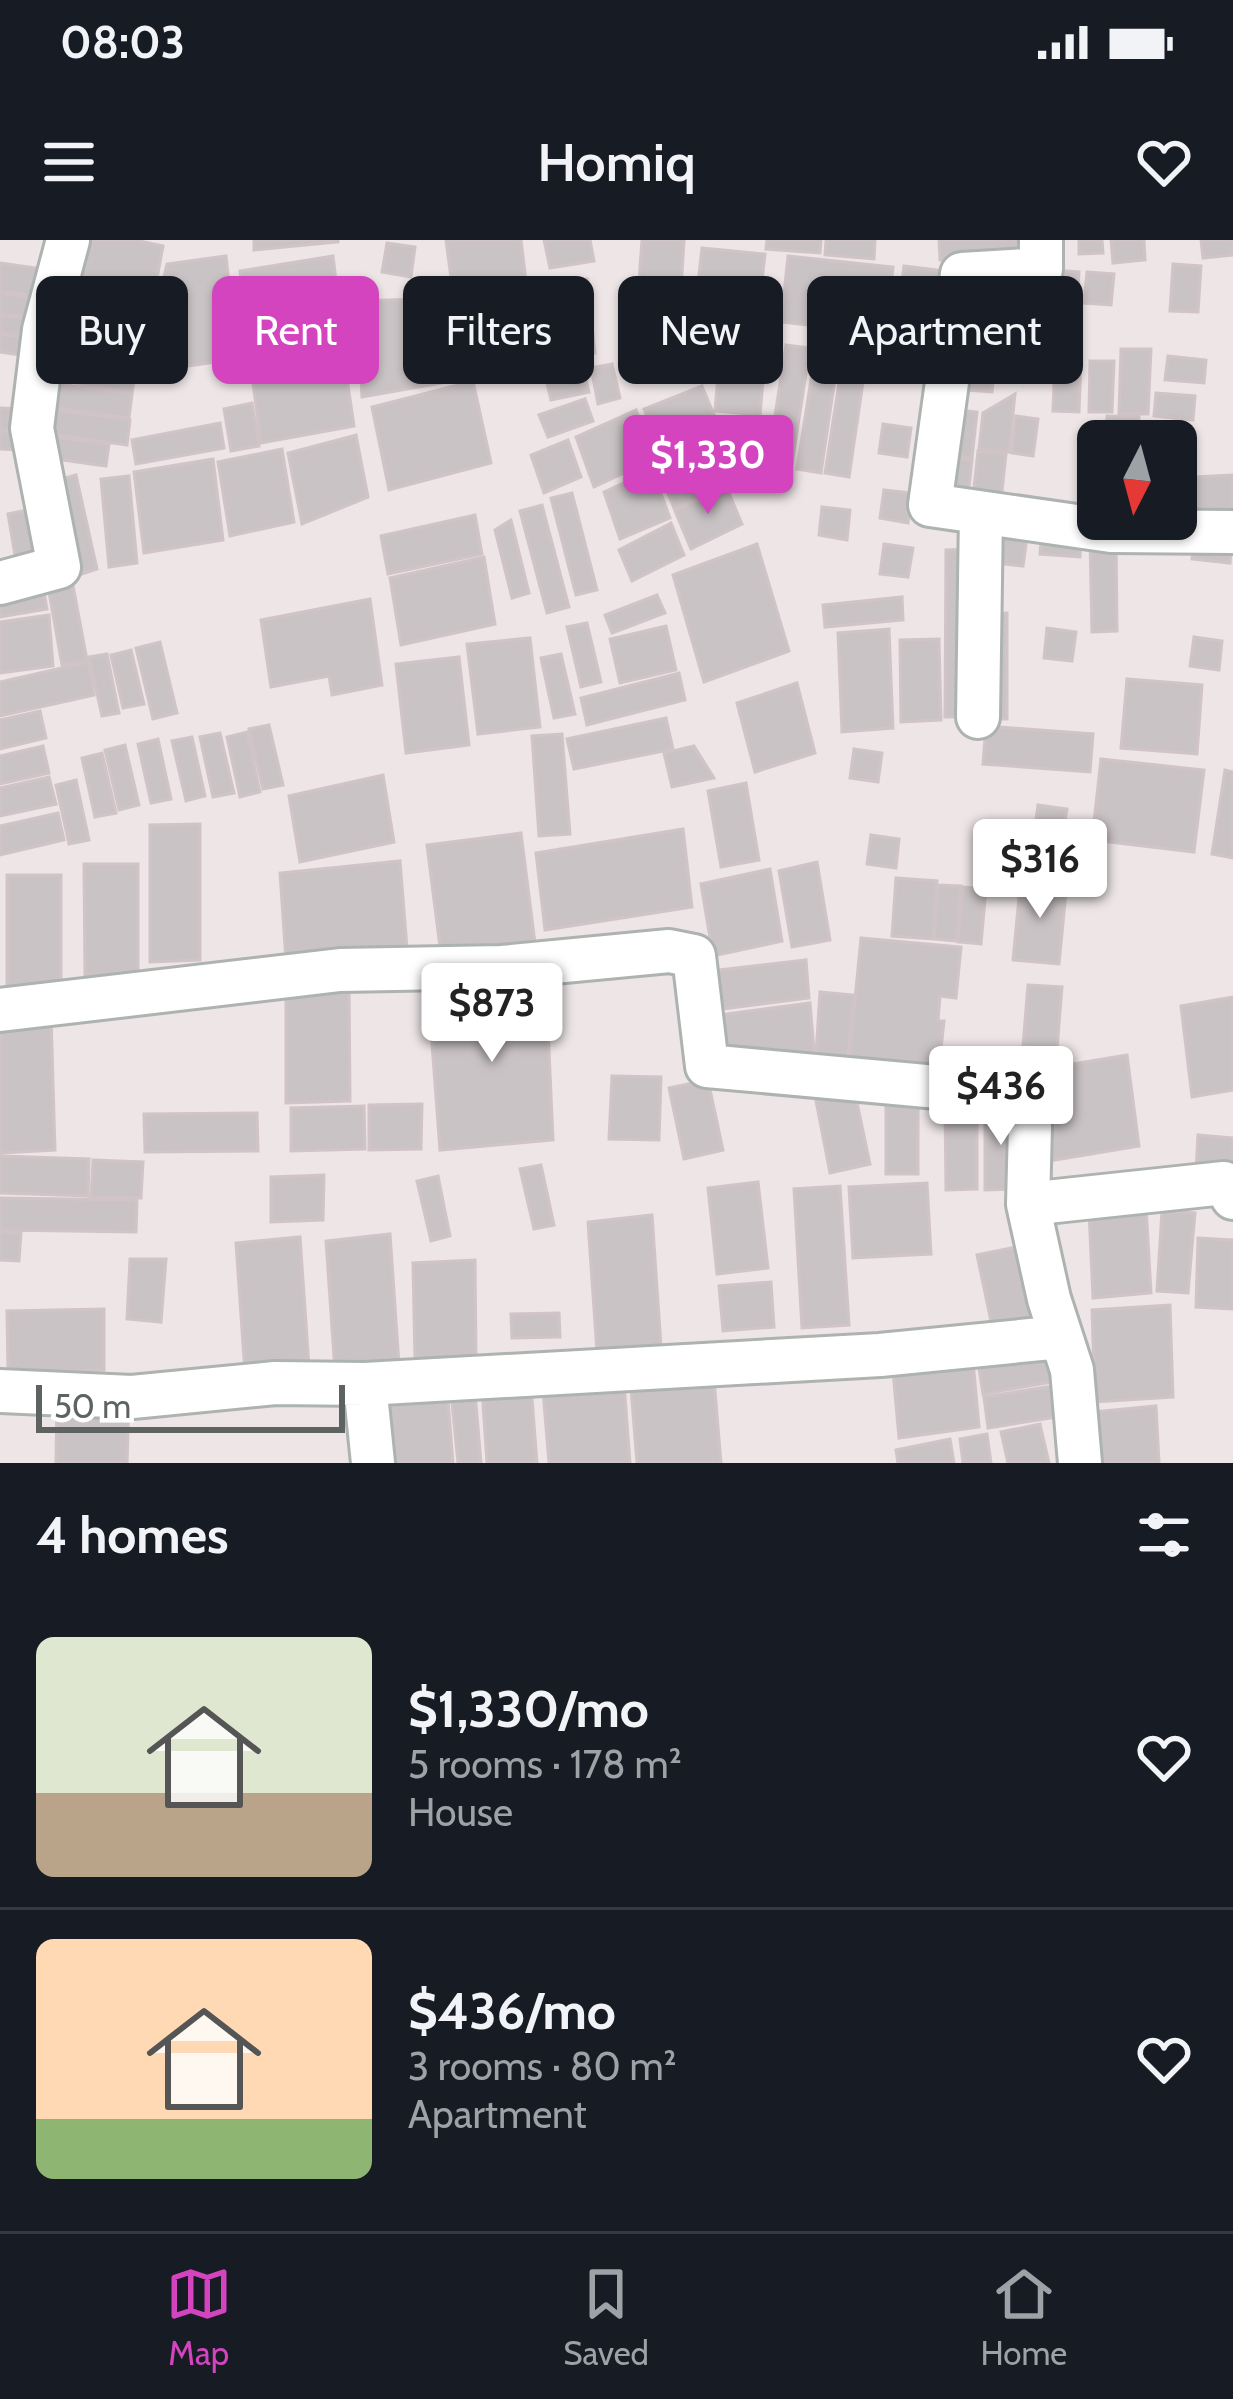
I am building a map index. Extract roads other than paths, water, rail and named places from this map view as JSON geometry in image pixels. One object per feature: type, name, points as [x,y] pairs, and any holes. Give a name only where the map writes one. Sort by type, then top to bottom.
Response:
[{"type":"street","points":[[0,583],[59,567],[32,428],[44,330],[68,240]]},
{"type":"street","points":[[1041,240],[1041,269],[962,274],[930,505],[1111,532],[1233,532]]},
{"type":"street","points":[[978,717],[981,513]]},
{"type":"street","points":[[0,1010],[340,970],[502,967],[669,951],[694,956],[707,1066],[1024,1096],[1030,1126],[1028,1204],[1072,1370],[1080,1463]]},
{"type":"street","points":[[1028,1204],[1224,1183],[1233,1198]]},
{"type":"street","points":[[0,1390],[132,1396],[274,1383],[365,1384],[880,1355],[1061,1336]]},
{"type":"street","points":[[365,1384],[373,1463]]}]
